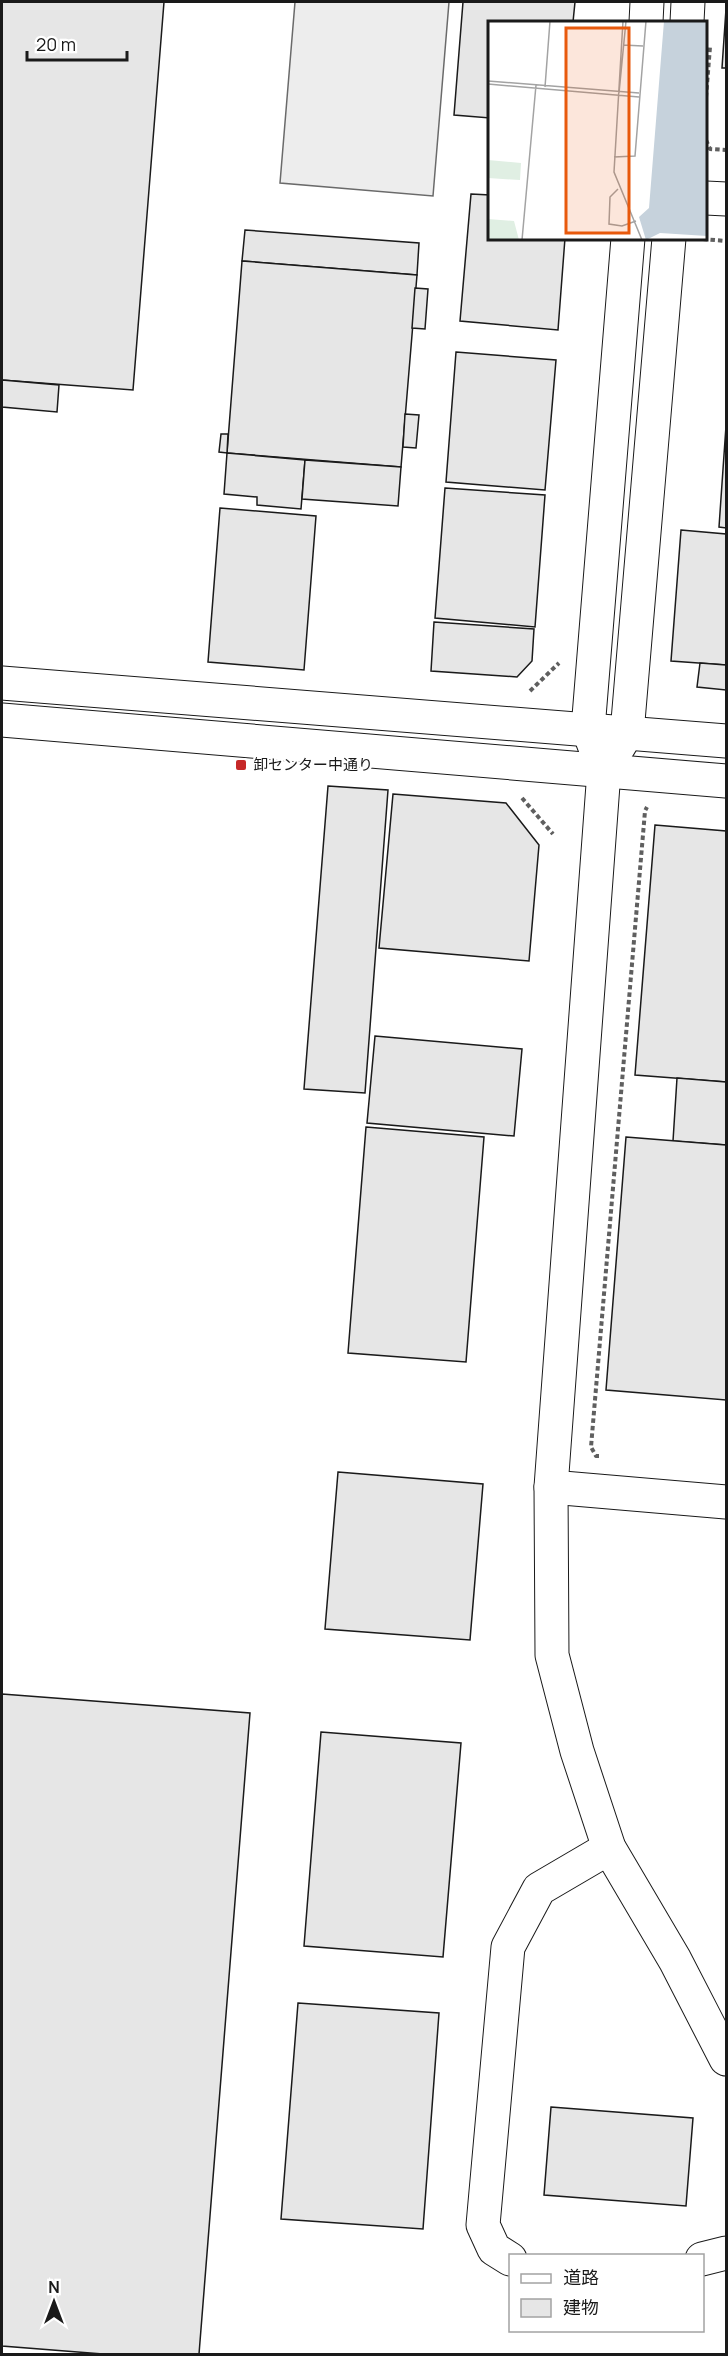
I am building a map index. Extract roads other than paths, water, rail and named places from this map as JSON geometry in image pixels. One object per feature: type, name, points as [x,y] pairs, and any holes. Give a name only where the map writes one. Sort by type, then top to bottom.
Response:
[{"type":"street","points":[[646,21],[648,2]]},
{"type":"street","points":[[687,21],[688,2]]},
{"type":"street","points":[[707,198],[726,199]]},
{"type":"street","points":[[628,240],[588,729],[604,771],[551,1487],[552,1655],[577,1751],[609,1848],[675,1960],[726,2058]]},
{"type":"street","points":[[604,771],[627,733],[669,240]]},
{"type":"street","points":[[2,683],[726,741]]},
{"type":"street","points":[[2,720],[726,781]]},
{"type":"street","points":[[551,1487],[726,1502]]},
{"type":"street","points":[[509,2258],[494,2249],[483,2225],[508,1947],[539,1889],[609,1848]]},
{"type":"street","points":[[704,2258],[726,2253]]},
{"type":"place","name":"卸センター中通り","points":[[241,765]]}]
